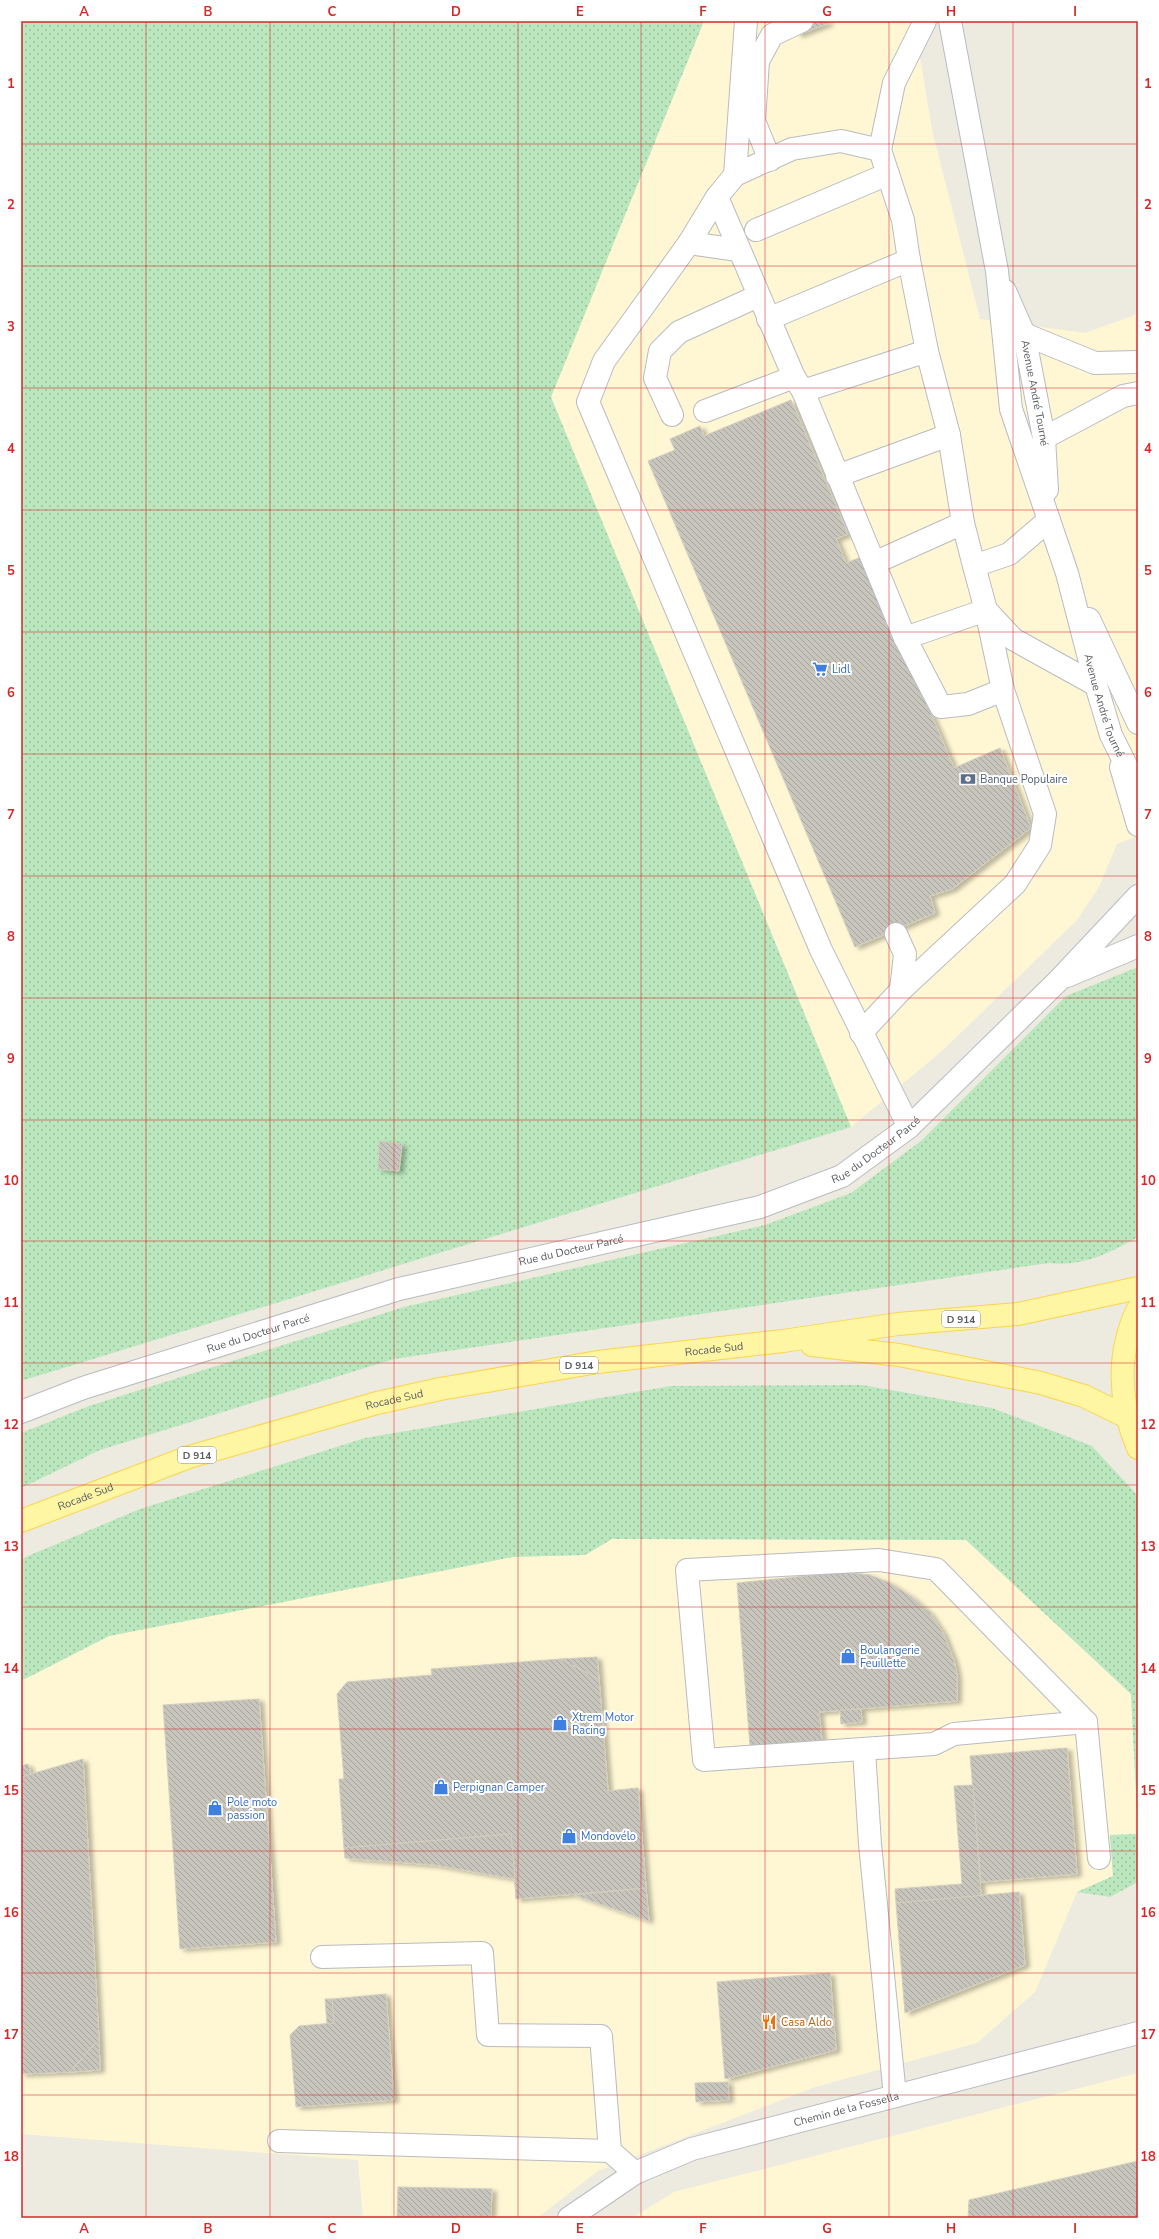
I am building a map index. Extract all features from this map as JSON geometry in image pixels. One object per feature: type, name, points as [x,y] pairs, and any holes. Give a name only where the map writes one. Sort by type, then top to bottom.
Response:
[{"type":"main road","name":"D 914","points":[[783,1341],[898,1324],[1018,1314],[1138,1288]]},
{"type":"main road","points":[[1138,1309],[1128,1334],[1124,1354],[1123,1387],[1127,1417],[1138,1448]]},
{"type":"main road","name":"D 914","points":[[783,1341],[899,1355],[1041,1383],[1084,1396],[1127,1417]]},
{"type":"main road","name":"Rocade Sud","points":[[21,1521],[189,1457],[377,1404],[433,1390],[598,1362],[783,1341]]},
{"type":"street","points":[[735,176],[746,21]]},
{"type":"street","points":[[770,160],[754,121],[758,61],[772,28],[802,21]]},
{"type":"street","points":[[861,1033],[901,990],[1015,884],[1040,845],[1045,814],[1003,690],[986,610],[963,523],[949,435],[927,351],[909,260],[903,220],[880,150],[894,83],[925,21]]},
{"type":"street","name":"Avenue André Tourné","points":[[950,21],[997,271],[1011,409],[1067,573],[1096,686],[1111,735],[1138,789]]},
{"type":"street","points":[[880,150],[841,141],[792,150],[735,176],[717,197],[689,243],[604,361],[588,402],[821,950],[909,1127]]},
{"type":"street","points":[[756,230],[888,174]]},
{"type":"street","points":[[717,197],[738,250],[798,384],[905,638],[941,707],[968,704],[1003,690]]},
{"type":"street","points":[[689,243],[738,250]]},
{"type":"street","points":[[768,319],[909,260]]},
{"type":"street","name":"Avenue André Tourné","points":[[997,271],[1024,334],[1044,438],[1049,520]]},
{"type":"street","points":[[672,415],[655,378],[660,351],[679,332],[758,296]]},
{"type":"street","points":[[1024,334],[1095,363],[1138,362]]},
{"type":"street","points":[[705,411],[798,384],[927,351]]},
{"type":"street","points":[[1044,438],[1123,396],[1138,393]]},
{"type":"street","points":[[837,476],[949,435]]},
{"type":"street","points":[[974,566],[1009,554],[1049,520]]},
{"type":"street","points":[[874,563],[963,523]]},
{"type":"street","name":"Avenue André Tourné","points":[[1067,573],[1138,723]]},
{"type":"street","points":[[905,638],[986,610]]},
{"type":"street","points":[[986,610],[1013,639],[1096,686]]},
{"type":"street","points":[[1111,735],[1138,825]]},
{"type":"street","name":"Rue du Docteur Parcé","points":[[21,1412],[83,1388],[399,1289],[760,1207],[842,1176],[909,1127],[1059,980],[1138,896]]},
{"type":"street","points":[[896,934],[906,954],[901,990]]},
{"type":"street","name":"Rue du Docteur Parcé","points":[[1059,980],[1138,946]]},
{"type":"street","points":[[1086,1722],[954,1734],[934,1744],[704,1760],[687,1570],[879,1560],[936,1569],[1086,1722],[1099,1858]]},
{"type":"street","points":[[864,1750],[870,1844],[896,2096]]},
{"type":"street","points":[[322,1958],[482,1952],[488,2035],[601,2036],[610,2151]]},
{"type":"street","name":"Chemin de la Fossella","points":[[569,2218],[635,2173],[692,2149],[1138,2033]]},
{"type":"street","points":[[280,2141],[610,2151],[635,2173]]},
{"type":"shaded area","points":[[704,21],[910,21],[921,62],[932,130],[980,319],[1085,333],[1138,314],[1138,836],[1117,844],[1099,887],[1077,920],[943,1050],[851,1127],[551,397]]},
{"type":"shaded area","points":[[612,1539],[966,1540],[1131,1694],[1138,1834],[1110,1835],[1113,1876],[1077,1892],[1035,1992],[977,2043],[815,2087],[598,2171],[537,2218],[363,2218],[358,2160],[21,2134],[21,1681],[109,1636],[513,1557],[585,1555]]},
{"type":"shaded area","points":[[1138,2073],[1138,2218],[632,2218],[674,2192]]},
{"type":"green space","points":[[21,21],[704,21],[551,397],[851,1127],[21,1381]]},
{"type":"green space","points":[[1138,967],[1138,1237],[1117,1248],[1095,1258],[1073,1263],[1049,1263],[394,1359],[100,1450],[21,1488],[21,1433],[89,1406],[404,1307],[765,1225],[851,1193],[921,1141],[1066,996]]},
{"type":"green space","points":[[862,1385],[992,1408],[1092,1446],[1138,1496],[1138,1834],[1131,1694],[966,1540],[612,1539],[585,1555],[513,1557],[109,1636],[21,1681],[21,1559],[140,1509],[365,1438],[671,1386]]},
{"type":"green space","points":[[1138,1834],[1138,1882],[1110,1897],[1077,1892],[1113,1876],[1110,1835]]},
{"type":"building","points":[[792,21],[828,21],[829,23],[798,35]]},
{"type":"building","points":[[791,400],[848,534],[836,539],[846,563],[864,556],[954,768],[1000,748],[1031,828],[952,889],[930,896],[935,913],[855,947],[648,461],[675,450],[670,439],[700,426],[704,436]]},
{"type":"building","points":[[379,1141],[402,1144],[399,1171],[378,1169]]},
{"type":"building","name":"Boulangerie Feuillette","points":[[844,1572],[870,1575],[890,1583],[912,1597],[930,1613],[943,1633],[954,1661],[957,1675],[957,1701],[819,1712],[822,1740],[750,1746],[737,1583]]},
{"type":"building","points":[[597,1657],[599,1679],[560,1659]]},
{"type":"building","points":[[560,1659],[599,1679],[608,1791],[638,1788],[646,1888],[516,1899],[511,1834],[344,1848],[339,1779],[344,1779],[337,1694],[347,1682],[432,1675],[431,1669]]},
{"type":"building","points":[[259,1699],[276,1942],[180,1949],[163,1705]]},
{"type":"building","points":[[861,1709],[862,1722],[841,1724],[840,1710]]},
{"type":"building","points":[[1067,1748],[1077,1874],[981,1882],[970,1756]]},
{"type":"building","points":[[83,1759],[99,2039],[70,2072],[21,2074],[21,1777]]},
{"type":"building","points":[[28,1764],[31,1774],[21,1777],[21,1766]]},
{"type":"building","points":[[973,1785],[981,1896],[896,1903],[895,1889],[962,1884],[954,1786]]},
{"type":"building","points":[[511,1834],[515,1879],[435,1865],[345,1858],[344,1848]]},
{"type":"building","points":[[646,1888],[649,1921],[574,1895]]},
{"type":"building","points":[[1019,1892],[1025,1965],[905,2013],[896,1903]]},
{"type":"building","points":[[830,1973],[836,2050],[725,2079],[717,1982]]},
{"type":"building","points":[[386,1994],[394,2100],[296,2107],[290,2035],[299,2026],[334,2023],[332,1999]]},
{"type":"building","points":[[325,1999],[332,1999],[334,2023],[327,2024]]},
{"type":"building","points":[[99,2039],[100,2070],[70,2072]]},
{"type":"building","points":[[728,2082],[729,2100],[696,2102],[695,2083]]},
{"type":"building","points":[[1138,2161],[1138,2218],[968,2218],[969,2200]]},
{"type":"building","points":[[398,2187],[492,2189],[491,2217],[397,2218]]},
{"type":"place","name":"Lidl","points":[[820,669]]},
{"type":"place","name":"Banque Populaire","points":[[968,779]]},
{"type":"place","name":"Boulangerie Feuillette","points":[[848,1656]]},
{"type":"place","name":"Xtrem Motor Racing","points":[[560,1723]]},
{"type":"place","name":"Perpignan Camper","points":[[441,1787]]},
{"type":"place","name":"Pole moto passion","points":[[215,1808]]},
{"type":"place","name":"Mondovélo","points":[[569,1836]]},
{"type":"place","name":"Casa Aldo","points":[[769,2022]]}]
